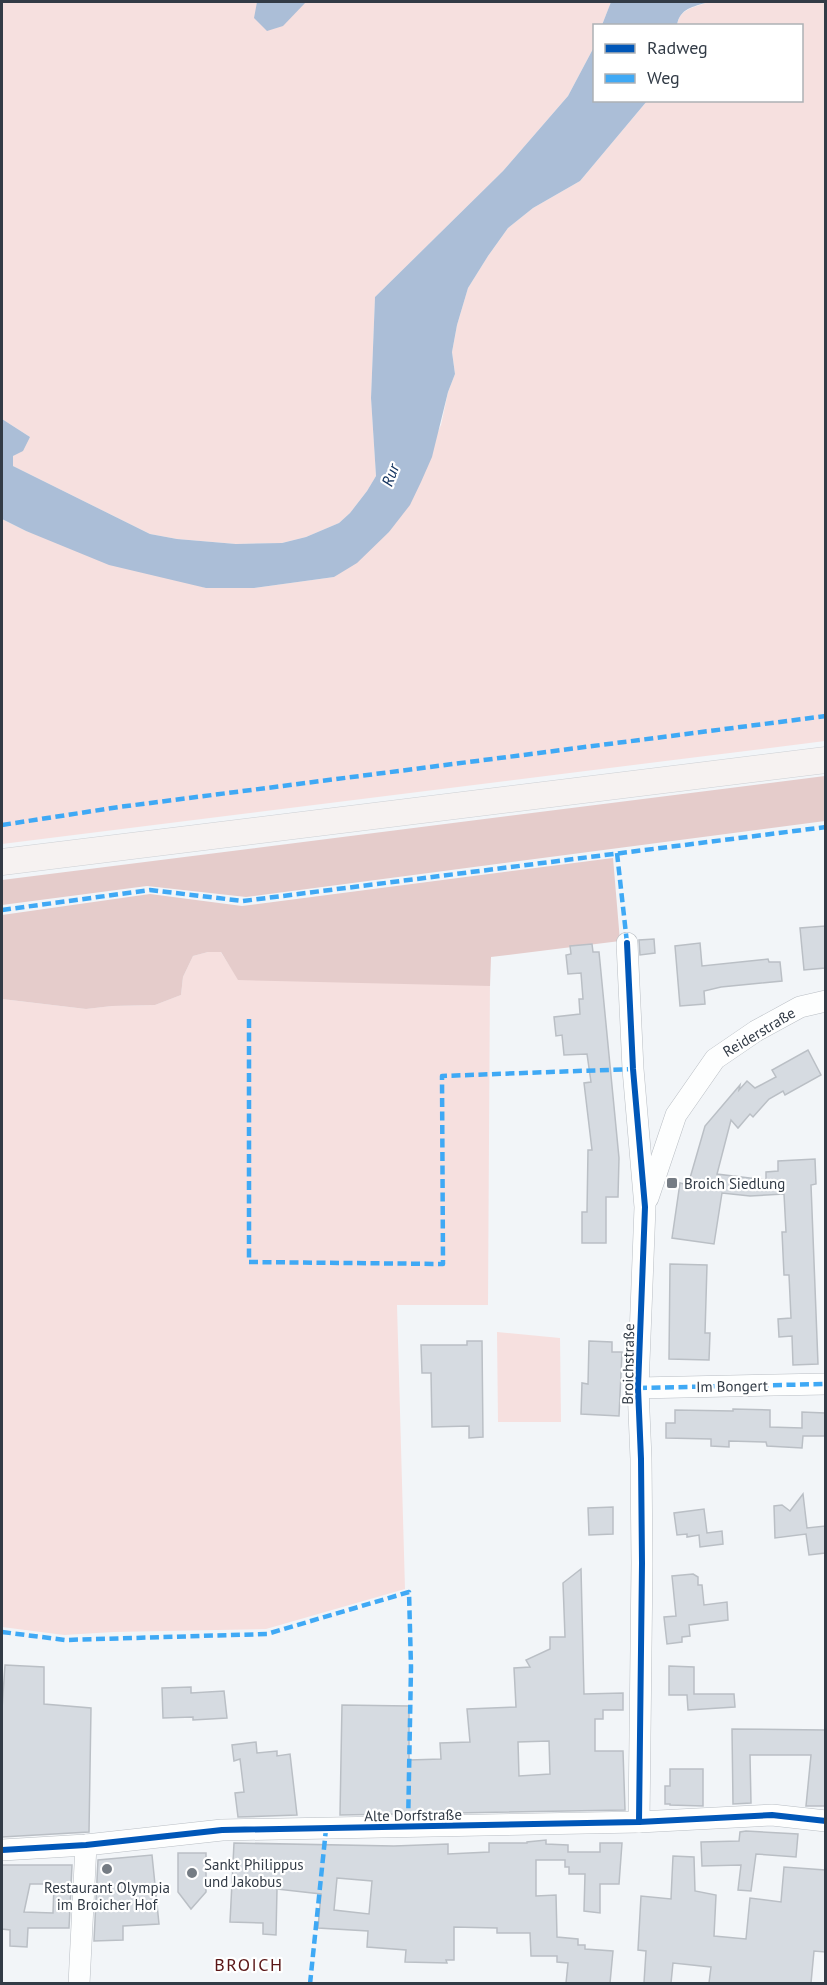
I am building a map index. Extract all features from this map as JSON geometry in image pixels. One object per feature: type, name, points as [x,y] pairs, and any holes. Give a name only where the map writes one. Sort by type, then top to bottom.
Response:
[{"type":"main road","points":[[2,862],[825,760]]},
{"type":"street","name":"Broichstraße","points":[[627,943],[633,1069],[645,1207],[638,1388],[642,1551],[639,1822]]},
{"type":"street","name":"Reiderstraße","points":[[645,1207],[676,1115],[715,1059],[756,1031],[800,1007],[825,1001]]},
{"type":"street","name":"Im Bongert","points":[[638,1388],[825,1384]]},
{"type":"street","name":"Alte Dorfstraße","points":[[2,1850],[86,1845],[222,1830],[639,1822],[772,1815],[825,1821]]},
{"type":"street","points":[[79,1983],[86,1845]]},
{"type":"shaded area","points":[[2,2],[611,2],[602,24],[593,24],[593,49],[568,96],[503,171],[375,297],[371,398],[376,476],[350,513],[339,523],[306,537],[282,543],[236,544],[177,539],[150,534],[13,466],[13,456],[30,437],[2,419]]},
{"type":"shaded area","points":[[708,2],[825,2],[825,741],[2,844],[2,519],[26,531],[206,588],[254,588],[334,577],[389,532],[441,425],[448,392],[455,374],[452,352],[468,288],[508,228],[533,208],[580,181],[646,102],[803,102],[803,24],[677,24],[681,15],[693,7]]},
{"type":"shaded area","points":[[825,776],[825,821],[246,897],[147,886],[2,905],[2,880]]},
{"type":"shaded area","points":[[613,858],[620,941],[491,957],[490,986],[238,980],[221,952],[208,952],[193,956],[183,977],[181,995],[155,1005],[86,1009],[2,999],[2,915],[150,894],[242,906]]},
{"type":"shaded area","points":[[220,951],[235,974],[490,976],[488,1305],[397,1305],[405,1589],[266,1629],[64,1635],[2,1627],[2,999],[86,1009],[155,1005],[181,995],[183,977],[193,956]]},
{"type":"shaded area","points":[[497,1332],[560,1338],[561,1422],[498,1422]]},
{"type":"water","points":[[257,2],[306,2],[283,26],[267,31],[254,18]]},
{"type":"water","points":[[611,2],[708,2],[684,12],[677,24],[602,24]]},
{"type":"water","name":"Rur","points":[[593,49],[593,102],[646,102],[580,181],[533,208],[508,228],[488,256],[468,288],[457,325],[452,352],[455,374],[448,392],[432,457],[410,505],[389,532],[357,563],[334,577],[254,588],[206,588],[109,565],[2,519],[2,419],[30,437],[23,451],[13,456],[13,466],[150,534],[177,539],[236,544],[282,543],[306,537],[339,523],[350,513],[376,476],[371,398],[375,297],[503,171],[568,96]]},
{"type":"building","points":[[825,926],[825,968],[804,970],[800,928]]},
{"type":"building","points":[[654,939],[655,953],[640,955],[639,940]]},
{"type":"building","points":[[700,943],[702,966],[768,959],[769,962],[780,962],[782,981],[721,987],[704,991],[705,1004],[680,1006],[675,946]]},
{"type":"building","points":[[592,944],[593,952],[599,952],[619,1158],[618,1197],[606,1197],[606,1243],[582,1243],[582,1212],[587,1212],[588,1150],[592,1150],[584,1083],[591,1082],[587,1054],[564,1055],[562,1035],[556,1036],[554,1017],[580,1014],[579,999],[583,999],[581,973],[568,974],[566,955],[571,954],[570,946]]},
{"type":"building","points":[[808,1050],[821,1075],[785,1095],[783,1091],[769,1099],[753,1117],[750,1114],[738,1128],[731,1120],[717,1174],[766,1180],[766,1172],[778,1171],[778,1161],[815,1159],[816,1184],[811,1185],[818,1364],[793,1365],[792,1336],[779,1337],[778,1319],[791,1318],[789,1275],[784,1275],[782,1232],[786,1232],[784,1194],[750,1196],[722,1193],[714,1244],[672,1238],[680,1183],[688,1185],[705,1126],[740,1085],[739,1090],[747,1081],[755,1088],[776,1077],[772,1070]]},
{"type":"building","points":[[670,1264],[707,1265],[705,1333],[710,1333],[709,1360],[669,1359]]},
{"type":"building","points":[[467,1341],[482,1341],[483,1437],[469,1438],[469,1426],[432,1427],[431,1373],[422,1373],[421,1345],[467,1345]]},
{"type":"building","points":[[589,1341],[612,1342],[612,1352],[622,1352],[619,1416],[581,1414],[582,1383],[588,1384]]},
{"type":"building","points":[[733,1409],[770,1410],[770,1427],[802,1428],[802,1412],[825,1413],[825,1436],[803,1436],[802,1448],[767,1446],[766,1442],[729,1441],[729,1447],[711,1446],[711,1439],[666,1438],[666,1423],[675,1423],[675,1410],[733,1411]]},
{"type":"building","points":[[803,1494],[807,1528],[825,1526],[825,1553],[809,1555],[806,1534],[775,1538],[774,1506],[782,1505],[790,1511]]},
{"type":"building","points":[[613,1507],[613,1534],[589,1535],[588,1508]]},
{"type":"building","points":[[704,1509],[707,1533],[722,1531],[723,1544],[700,1547],[699,1535],[687,1537],[687,1534],[677,1535],[674,1513]]},
{"type":"building","points":[[581,1569],[584,1694],[623,1693],[623,1710],[603,1710],[603,1719],[595,1719],[595,1751],[623,1751],[625,1810],[340,1815],[342,1705],[409,1706],[409,1760],[441,1759],[440,1743],[470,1742],[467,1709],[516,1707],[514,1668],[530,1667],[526,1660],[550,1649],[550,1637],[565,1637],[563,1583]],"holes":[[[549,1741],[550,1774],[519,1776],[518,1742]]]},
{"type":"building","points":[[693,1574],[698,1577],[698,1585],[702,1585],[704,1605],[727,1602],[728,1620],[689,1625],[690,1636],[682,1637],[682,1642],[667,1644],[664,1617],[676,1616],[672,1576]]},
{"type":"building","points":[[5,1665],[44,1667],[44,1704],[91,1708],[89,1832],[2,1837],[2,1709]]},
{"type":"building","points":[[669,1666],[694,1667],[694,1694],[734,1694],[735,1707],[688,1710],[687,1695],[669,1695]]},
{"type":"building","points":[[191,1687],[191,1693],[224,1691],[227,1718],[193,1720],[193,1717],[163,1718],[162,1688]]},
{"type":"building","points":[[732,1729],[825,1730],[825,1806],[806,1806],[811,1755],[750,1755],[751,1803],[733,1804]]},
{"type":"building","points":[[256,1742],[257,1753],[277,1751],[277,1756],[290,1754],[297,1815],[238,1817],[235,1793],[244,1792],[240,1759],[234,1761],[232,1745]]},
{"type":"building","points":[[670,1769],[703,1769],[703,1806],[665,1804],[665,1786],[670,1786]]},
{"type":"building","points":[[740,1832],[798,1834],[796,1857],[756,1854],[751,1891],[738,1890],[741,1865],[702,1866],[701,1842],[739,1841]]},
{"type":"building","points":[[546,1840],[546,1844],[568,1845],[568,1852],[600,1852],[600,1843],[622,1843],[619,1884],[600,1884],[600,1913],[584,1911],[585,1874],[569,1874],[569,1867],[565,1867],[565,1860],[536,1860],[536,1896],[556,1895],[557,1937],[578,1939],[578,1945],[585,1945],[585,1949],[613,1951],[610,1983],[566,1983],[568,1963],[557,1962],[557,1956],[531,1956],[530,1933],[497,1933],[497,1928],[454,1927],[454,1960],[446,1960],[447,1963],[405,1962],[406,1950],[367,1947],[368,1931],[318,1928],[321,1894],[277,1889],[276,1935],[263,1934],[263,1923],[230,1922],[234,1843],[394,1846],[448,1844],[448,1854],[489,1852],[489,1843]],"holes":[[[337,1878],[372,1881],[369,1914],[334,1910]]]},
{"type":"building","name":"Sankt Philippus und Jakobus","points":[[178,1853],[206,1853],[206,1892],[191,1909],[178,1892]]},
{"type":"building","points":[[152,1855],[159,1924],[123,1926],[123,1940],[94,1941],[98,1860]]},
{"type":"building","points":[[673,1856],[694,1857],[695,1891],[716,1895],[714,1936],[746,1939],[750,1898],[781,1902],[784,1867],[825,1870],[825,1952],[814,1951],[811,1983],[709,1983],[711,1967],[673,1963],[671,1983],[644,1983],[646,1951],[638,1950],[641,1896],[671,1899]]},
{"type":"building","points":[[2,1865],[72,1865],[69,1928],[28,1928],[27,1947],[10,1946],[10,1930],[2,1929]],"holes":[[[30,1884],[54,1884],[53,1913],[24,1912]]]},
{"type":"marked path","points":[[2,825],[119,807],[826,716]]},
{"type":"marked path","points":[[2,910],[150,890],[243,901],[826,827]]},
{"type":"marked path","points":[[617,853],[627,943]]},
{"type":"marked path","points":[[249,1019],[249,1262],[443,1264],[442,1076],[633,1069]]},
{"type":"marked path","points":[[638,1388],[826,1384]]},
{"type":"marked path","points":[[2,1632],[65,1640],[267,1634],[409,1592],[411,1667],[408,1828]]},
{"type":"marked path","points":[[310,1984],[326,1829]]},
{"type":"cycle path","points":[[627,943],[633,1069],[645,1207],[638,1388],[642,1563],[639,1822]]},
{"type":"cycle path","points":[[2,1850],[86,1845],[222,1830],[639,1822],[772,1815],[826,1821]]},
{"type":"place","name":"Broich Siedlung","points":[[672,1183]]},
{"type":"place","name":"Restaurant Olympia im Broicher Hof","points":[[107,1869]]},
{"type":"place","name":"Sankt Philippus und Jakobus","points":[[192,1873]]},
{"type":"district","name":"BROICH","points":[[249,1964]]}]
